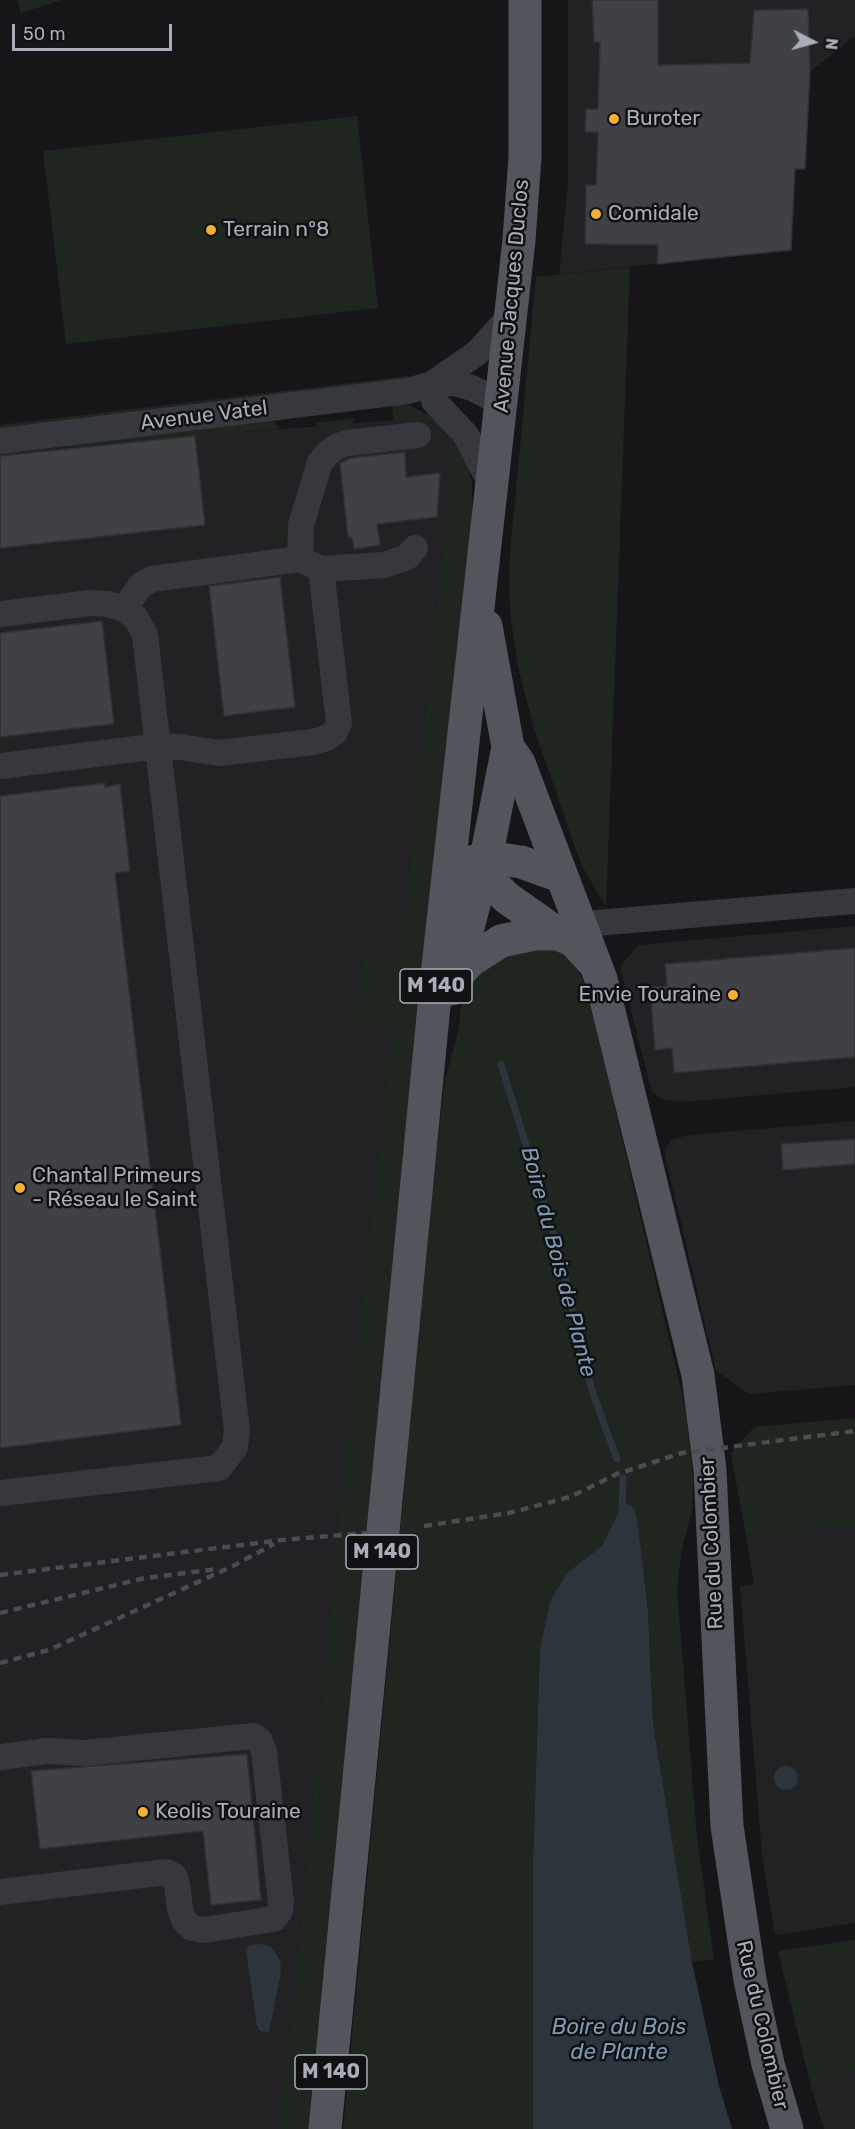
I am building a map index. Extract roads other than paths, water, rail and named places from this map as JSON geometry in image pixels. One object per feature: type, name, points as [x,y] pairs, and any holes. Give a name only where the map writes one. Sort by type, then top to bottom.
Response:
[{"type":"main road","name":"Avenue Jacques Duclos","points":[[481,592],[503,404],[525,157],[525,0]]},
{"type":"main road","name":"M 140","points":[[325,2129],[427,1089],[468,863],[508,747],[481,592]]},
{"type":"main road","name":"M 140","points":[[427,1089],[455,977],[468,863],[481,592]]},
{"type":"main road","name":"Rue du Colombier","points":[[508,747],[519,764],[560,876],[570,929],[594,964],[601,979],[686,1320],[705,1415],[710,1470],[727,1826],[750,1980],[768,2064],[787,2129]]},
{"type":"main road","points":[[468,863],[521,862],[560,876]]},
{"type":"main road","points":[[468,863],[507,898],[570,929]]},
{"type":"main road","points":[[455,977],[470,961],[501,941],[570,929]]},
{"type":"street","points":[[493,488],[466,435],[433,392],[477,353],[512,314]]},
{"type":"street","name":"Avenue Vatel","points":[[0,441],[408,391],[433,392],[457,406],[503,404]]},
{"type":"street","points":[[0,766],[159,746],[219,753],[313,742],[327,738],[335,732],[339,723],[301,525],[320,462],[328,453],[348,443],[418,435]]},
{"type":"street","points":[[124,609],[141,585],[152,579],[310,564],[384,565],[407,557],[416,548]]},
{"type":"street","points":[[0,614],[90,603],[124,609],[136,618],[145,636],[237,1431],[235,1447],[219,1468],[0,1493]]},
{"type":"street","points":[[570,929],[855,901]]},
{"type":"street","points":[[0,1757],[46,1751],[85,1753],[254,1736],[260,1741],[264,1750],[281,1902],[280,1911],[274,1919],[204,1930],[192,1928],[184,1920],[174,1876],[167,1872],[0,1892]]},
{"type":"water","name":"Boire du Bois de Plante","points":[[628,1504],[634,1508],[638,1525],[648,1611],[653,1724],[692,1962],[719,2086],[732,2129],[533,2129],[533,1862],[540,1648],[550,1601],[568,1572],[602,1546],[619,1511]]},
{"type":"water","points":[[786,1766],[791,1767],[797,1773],[797,1783],[791,1789],[786,1790],[781,1789],[775,1783],[774,1778],[775,1773],[781,1767]]},
{"type":"water","points":[[262,1944],[271,1947],[280,1960],[281,1972],[269,2032],[260,2031],[257,2026],[246,1950],[250,1945]]},
{"type":"waterway","name":"Boire du Bois de Plante","points":[[501,1064],[558,1248],[592,1391],[617,1459]]},
{"type":"waterway","name":"Boire du Bois de Plante","points":[[622,1517],[623,1478]]},
{"type":"railway","points":[[424,1526],[509,1513],[570,1497],[617,1474],[682,1453],[855,1431]]},
{"type":"railway","points":[[0,1575],[282,1540],[366,1533]]},
{"type":"railway","points":[[0,1663],[49,1650],[231,1567],[274,1544]]},
{"type":"railway","points":[[0,1613],[145,1578],[217,1569]]},
{"type":"place","name":"Buroter","points":[[614,119]]},
{"type":"place","name":"Comidale","points":[[596,214]]},
{"type":"place","name":"Terrain n°8","points":[[211,230]]},
{"type":"place","name":"Envie Touraine","points":[[733,995]]},
{"type":"place","name":"Chantal Primeurs - Réseau le Saint","points":[[20,1188]]},
{"type":"place","name":"Keolis Touraine","points":[[143,1812]]}]
